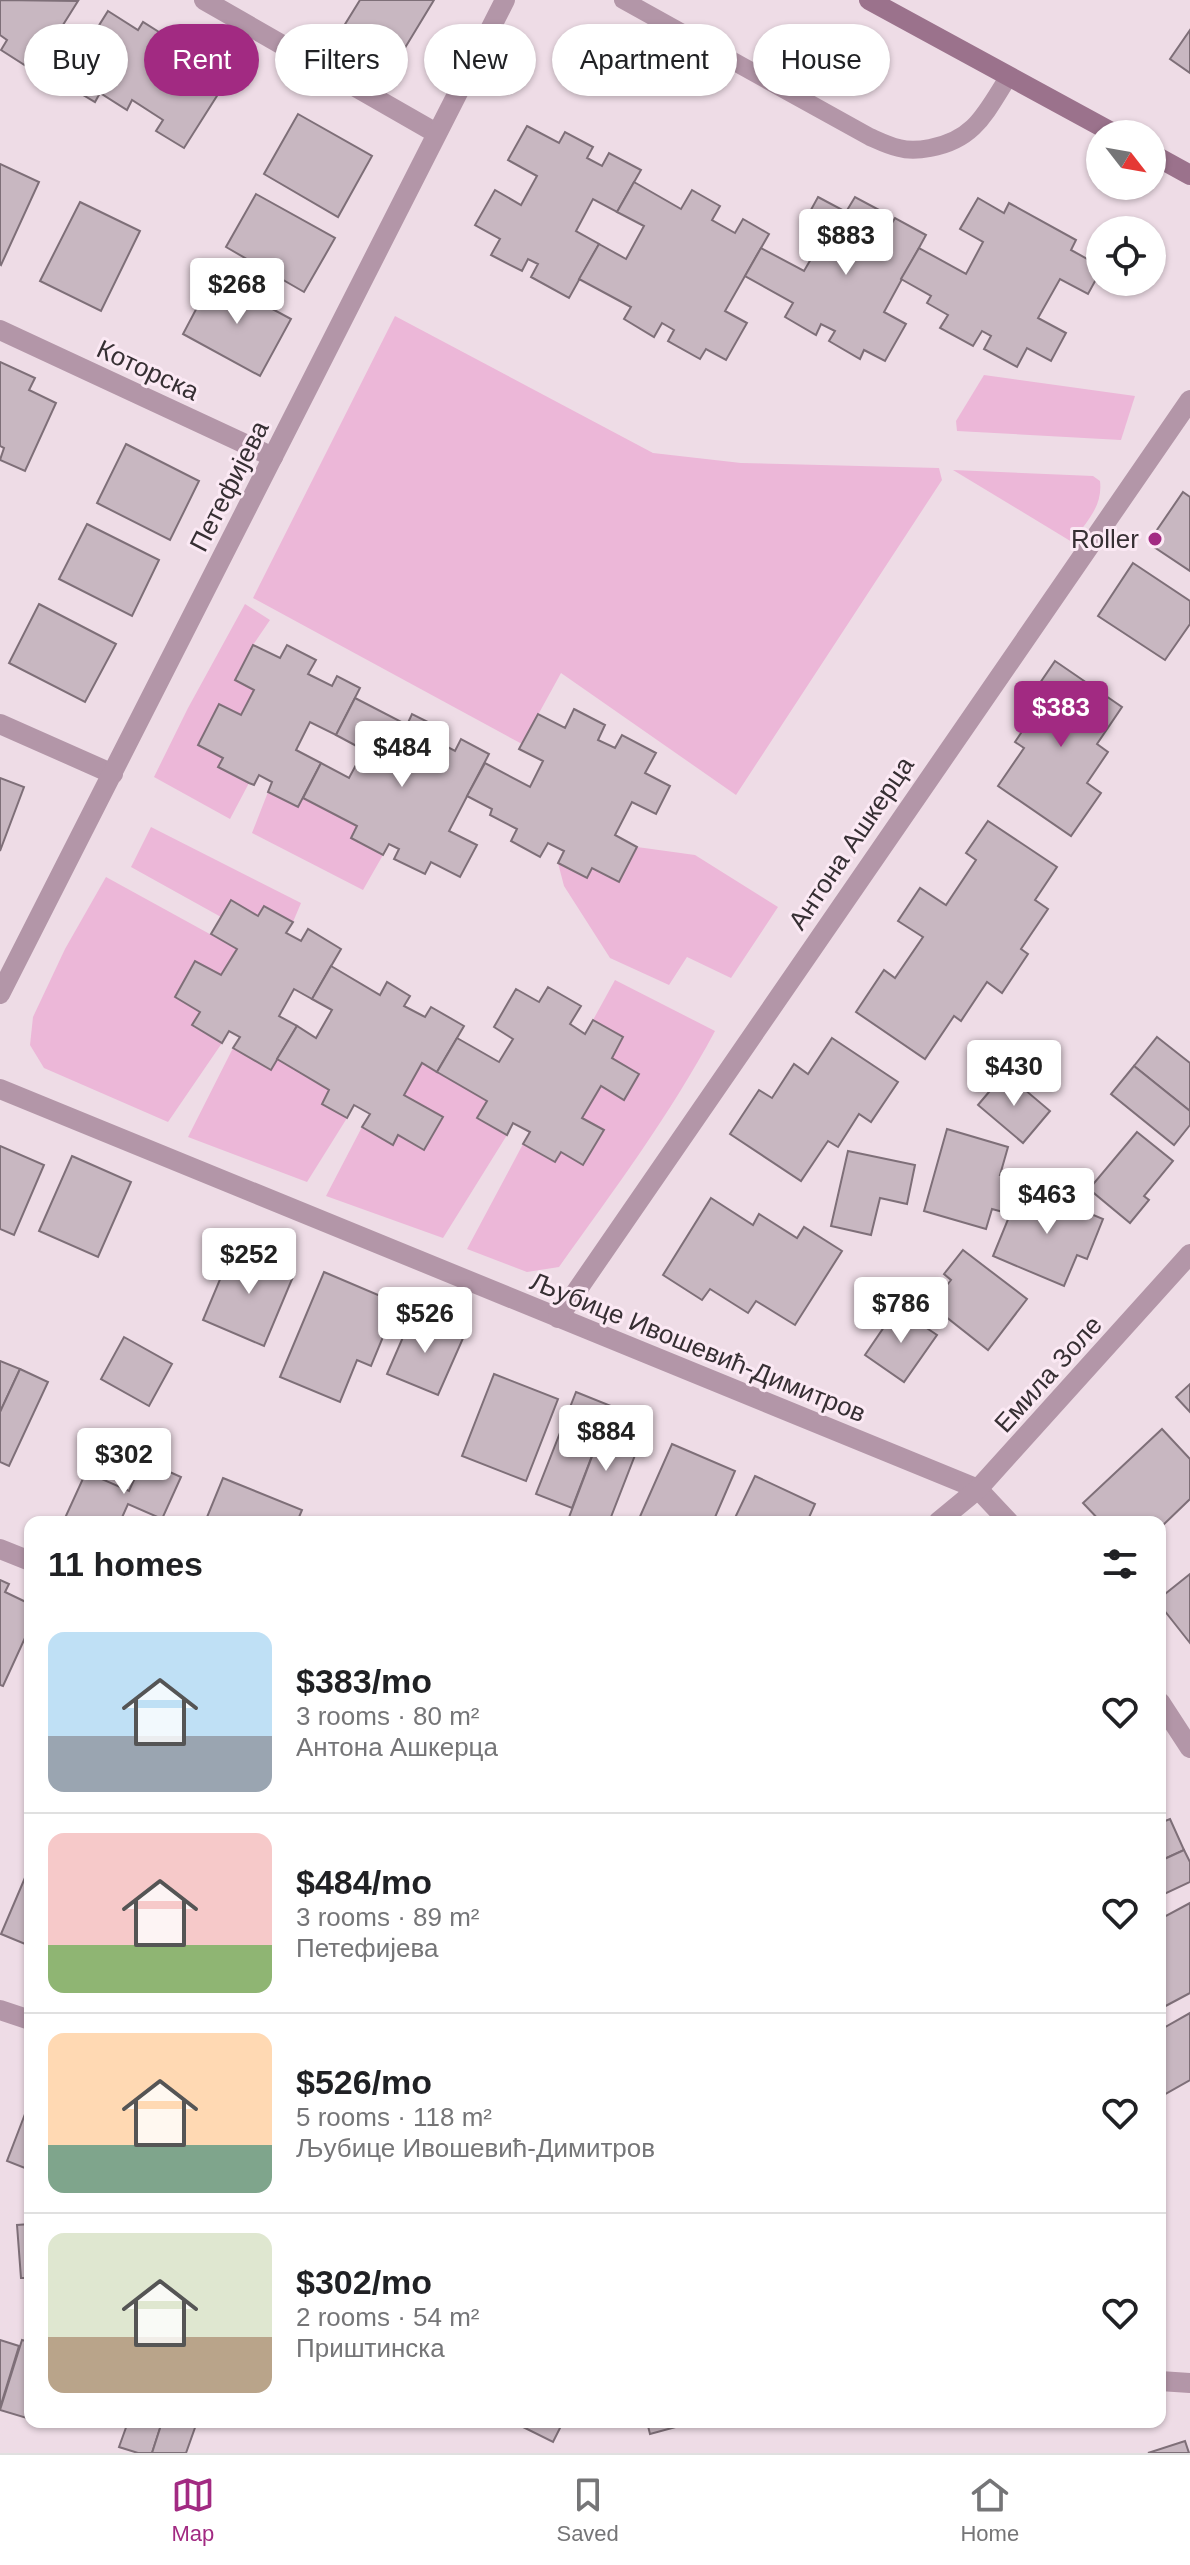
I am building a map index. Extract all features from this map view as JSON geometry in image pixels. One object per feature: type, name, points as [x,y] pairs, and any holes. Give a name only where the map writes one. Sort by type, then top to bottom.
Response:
[{"type":"street","points":[[204,0],[436,133]]},
{"type":"street","name":"Петефијева","points":[[0,994],[505,0]]},
{"type":"street","points":[[869,0],[1089,120]]},
{"type":"street","points":[[1166,162],[1190,175]]},
{"type":"street","name":"Которска","points":[[0,330],[273,457]]},
{"type":"street","name":"Антона Ашкерца","points":[[558,1318],[1190,400]]},
{"type":"street","points":[[0,724],[113,774]]},
{"type":"street","name":"Љубице Ивошевић-Димитров","points":[[0,1089],[978,1489],[1003,1516]]},
{"type":"street","name":"Емила Золе","points":[[945,1516],[978,1489],[1190,1254]]},
{"type":"street","points":[[0,1549],[24,1559]]},
{"type":"street","points":[[1166,1711],[1190,1748]]},
{"type":"street","points":[[0,2010],[24,2018]]},
{"type":"street","points":[[1166,2381],[1190,2383]]},
{"type":"lane","points":[[623,0],[870,137],[901,149],[920,150],[946,145],[963,137],[980,121],[1009,76]]},
{"type":"shaded area","points":[[395,316],[653,453],[741,463],[939,468],[942,480],[736,795],[561,673],[522,744],[253,598]]},
{"type":"shaded area","points":[[984,375],[1135,396],[1121,440],[957,431],[956,421]]},
{"type":"shaded area","points":[[953,470],[1093,476],[1100,481],[1099,499],[1072,542]]},
{"type":"shaded area","points":[[245,604],[270,620],[235,680],[254,690],[241,715],[219,704],[198,745],[223,758],[219,767],[249,783],[230,819],[154,777]]},
{"type":"shaded area","points":[[268,792],[298,807],[303,798],[357,826],[351,838],[383,855],[363,890],[252,833]]},
{"type":"shaded area","points":[[151,827],[301,903],[293,922],[265,906],[258,916],[231,900],[221,917],[131,867]]},
{"type":"shaded area","points":[[637,847],[695,855],[778,907],[731,978],[687,957],[669,985],[610,958],[564,886],[558,863],[586,877],[592,868]]},
{"type":"shaded area","points":[[106,877],[237,949],[221,975],[175,997],[200,1012],[192,1026],[222,1043],[168,1122],[44,1068],[30,1045],[33,1017],[65,949]]},
{"type":"shaded area","points":[[615,980],[715,1031],[621,1181],[559,1267],[527,1272],[467,1249],[523,1144],[554,1162],[561,1152],[584,1165],[604,1130],[582,1118],[601,1086],[624,1100],[639,1074],[612,1058],[623,1037],[593,1020]]},
{"type":"shaded area","points":[[233,1048],[271,1070],[277,1059],[329,1090],[322,1104],[347,1118],[307,1182],[188,1137]]},
{"type":"shaded area","points":[[422,1063],[487,1101],[477,1118],[507,1135],[443,1238],[326,1196],[362,1127],[392,1145],[398,1135],[425,1149],[443,1117],[404,1095]]},
{"type":"building","points":[[0,0],[78,1],[64,24],[24,24],[24,65],[1,50],[7,40],[0,35]]},
{"type":"building","points":[[360,0],[434,0],[408,43],[408,24],[345,24]]},
{"type":"building","points":[[108,11],[138,30],[143,22],[146,24],[144,96],[217,96],[184,148],[156,131],[163,120],[132,100],[127,110],[105,96],[128,96],[128,24],[100,24]]},
{"type":"building","points":[[1190,30],[1190,73],[1170,59]]},
{"type":"building","points":[[85,96],[98,96],[95,102]]},
{"type":"building","points":[[298,114],[372,156],[338,217],[264,174]]},
{"type":"building","points":[[527,126],[559,143],[565,132],[593,147],[587,158],[602,166],[609,153],[641,170],[617,212],[593,199],[576,231],[599,244],[569,298],[531,277],[538,264],[528,259],[522,271],[491,255],[500,239],[475,225],[495,190],[521,205],[537,176],[508,160]]},
{"type":"building","points":[[0,164],[39,182],[1,265],[0,264]]},
{"type":"building","points":[[634,182],[681,209],[692,190],[720,206],[712,220],[735,233],[743,219],[769,234],[725,311],[747,323],[726,360],[706,349],[700,359],[668,341],[674,330],[662,323],[654,337],[624,319],[631,307],[579,279],[599,244],[626,259],[644,226],[617,212]]},
{"type":"building","points":[[256,194],[335,238],[304,292],[226,247]]},
{"type":"building","points":[[818,197],[846,212],[855,197],[881,211],[876,220],[889,228],[895,218],[926,235],[884,312],[906,324],[885,361],[864,350],[860,359],[829,341],[835,331],[821,324],[816,335],[785,317],[793,303],[745,276],[761,248],[804,271],[822,240],[801,228]]},
{"type":"building","points":[[978,198],[1004,213],[1009,203],[1076,240],[1071,250],[1086,258],[1086,293],[1060,279],[1038,318],[1066,333],[1051,361],[1027,348],[1017,367],[984,349],[991,336],[982,331],[973,346],[940,328],[948,315],[927,303],[931,296],[901,279],[919,248],[966,274],[983,242],[960,229]]},
{"type":"building","points":[[80,202],[140,231],[101,311],[40,281]]},
{"type":"building","points":[[213,277],[291,319],[260,376],[183,334]]},
{"type":"building","points":[[0,362],[35,378],[29,390],[56,403],[25,471],[0,460],[4,448],[0,446]]},
{"type":"building","points":[[126,444],[199,481],[170,540],[97,503]]},
{"type":"building","points":[[1183,492],[1190,497],[1190,571],[1148,543]]},
{"type":"building","points":[[87,524],[159,560],[132,616],[59,579]]},
{"type":"building","points":[[1133,563],[1190,601],[1190,624],[1165,660],[1098,616]]},
{"type":"building","points":[[39,604],[116,644],[85,702],[9,663]]},
{"type":"building","points":[[253,645],[280,658],[287,645],[316,660],[308,674],[332,686],[337,676],[360,688],[336,735],[310,722],[296,750],[321,763],[298,807],[268,792],[272,782],[259,775],[254,785],[218,767],[223,758],[198,745],[219,704],[241,715],[254,690],[235,680]]},
{"type":"building","points":[[1055,661],[1122,707],[1097,744],[1108,752],[1087,783],[1101,793],[1071,836],[998,786],[1024,748],[1015,742],[1037,709],[1027,702]]},
{"type":"building","points":[[355,698],[407,725],[412,714],[444,730],[438,742],[455,751],[461,739],[489,754],[449,831],[477,845],[460,877],[431,862],[425,874],[394,859],[399,849],[389,844],[383,855],[351,838],[357,826],[303,798],[321,763],[349,778],[364,750],[336,735]]},
{"type":"building","points":[[574,709],[605,725],[598,740],[615,748],[622,735],[656,753],[645,773],[670,786],[656,814],[632,802],[615,835],[637,847],[619,882],[592,868],[587,878],[558,863],[564,851],[548,843],[540,857],[511,841],[517,829],[490,815],[492,809],[467,796],[485,763],[530,787],[543,761],[519,749],[538,714],[565,728]]},
{"type":"building","points":[[0,778],[24,787],[0,851]]},
{"type":"building","points":[[988,821],[1057,867],[1035,900],[1048,909],[1021,949],[1028,954],[1002,993],[987,982],[961,1021],[954,1016],[925,1059],[856,1012],[884,970],[895,978],[923,937],[898,921],[920,888],[946,905],[976,860],[966,853]]},
{"type":"building","points":[[231,900],[258,916],[264,906],[293,922],[286,933],[301,941],[308,929],[341,949],[312,999],[294,989],[279,1016],[297,1026],[271,1070],[233,1048],[240,1037],[229,1031],[222,1043],[192,1025],[200,1012],[175,997],[195,961],[221,975],[237,949],[211,934]]},
{"type":"building","points":[[331,966],[380,995],[387,982],[410,996],[404,1006],[425,1017],[431,1007],[464,1026],[437,1072],[422,1063],[404,1095],[443,1117],[424,1150],[398,1135],[393,1145],[362,1127],[370,1114],[354,1105],[347,1118],[322,1104],[329,1090],[277,1059],[297,1026],[316,1038],[332,1010],[312,999]]},
{"type":"building","points":[[548,987],[581,1006],[570,1024],[585,1034],[593,1020],[623,1037],[612,1058],[639,1074],[624,1100],[601,1086],[582,1118],[604,1130],[583,1165],[561,1152],[555,1162],[523,1144],[530,1132],[513,1123],[507,1135],[477,1118],[487,1101],[437,1072],[457,1038],[499,1062],[513,1039],[494,1027],[516,989],[539,1002]]},
{"type":"building","points":[[1157,1037],[1190,1063],[1190,1111],[1134,1066]]},
{"type":"building","points":[[832,1038],[898,1082],[871,1122],[859,1114],[838,1147],[828,1141],[801,1181],[730,1134],[759,1090],[772,1098],[794,1064],[808,1074]]},
{"type":"building","points":[[1134,1066],[1190,1111],[1190,1125],[1174,1145],[1111,1094]]},
{"type":"building","points":[[1005,1073],[1050,1111],[1023,1143],[978,1105]]},
{"type":"building","points":[[947,1129],[1008,1147],[1000,1175],[1013,1179],[1003,1212],[992,1209],[986,1229],[924,1211]]},
{"type":"building","points":[[1137,1132],[1173,1161],[1144,1196],[1149,1200],[1130,1223],[1089,1189]]},
{"type":"building","points":[[0,1146],[44,1165],[14,1235],[0,1229]]},
{"type":"building","points":[[848,1151],[915,1165],[907,1204],[880,1198],[871,1235],[831,1226]]},
{"type":"building","points":[[72,1156],[131,1182],[98,1257],[39,1231]]},
{"type":"building","points":[[1022,1185],[1103,1219],[1087,1259],[1077,1255],[1064,1286],[993,1256]]},
{"type":"building","points":[[711,1198],[753,1225],[759,1214],[797,1238],[804,1227],[842,1251],[795,1325],[756,1301],[748,1313],[710,1289],[702,1300],[663,1275]]},
{"type":"building","points":[[234,1246],[295,1272],[264,1346],[203,1320]]},
{"type":"building","points":[[963,1250],[1027,1299],[988,1350],[931,1305],[951,1280],[944,1274]]},
{"type":"building","points":[[324,1272],[397,1303],[371,1366],[357,1360],[340,1402],[280,1377]]},
{"type":"building","points":[[897,1308],[937,1335],[904,1382],[865,1355]]},
{"type":"building","points":[[413,1314],[464,1336],[438,1395],[387,1374]]},
{"type":"building","points":[[124,1337],[172,1364],[149,1406],[101,1379]]},
{"type":"building","points":[[0,1361],[20,1369],[0,1412]]},
{"type":"building","points":[[20,1369],[48,1382],[9,1466],[0,1462],[0,1412]]},
{"type":"building","points":[[494,1374],[558,1399],[526,1481],[462,1456]]},
{"type":"building","points":[[1190,1384],[1190,1412],[1176,1397]]},
{"type":"building","points":[[576,1392],[611,1406],[572,1508],[536,1494]]},
{"type":"building","points":[[607,1417],[644,1432],[611,1516],[570,1516]]},
{"type":"building","points":[[1162,1429],[1190,1459],[1190,1499],[1166,1522],[1166,1516],[1095,1516],[1083,1503]]},
{"type":"building","points":[[672,1444],[735,1471],[716,1516],[640,1516]]},
{"type":"building","points":[[143,1460],[181,1477],[163,1516],[155,1516],[128,1504],[123,1516],[66,1516],[86,1472],[129,1491]]},
{"type":"building","points":[[755,1476],[815,1504],[810,1516],[736,1516]]},
{"type":"building","points":[[223,1478],[302,1510],[300,1516],[207,1516]]},
{"type":"building","points":[[1190,1574],[1190,1643],[1166,1613],[1166,1593]]},
{"type":"building","points":[[0,1580],[9,1584],[5,1592],[24,1601],[24,1640],[3,1686],[0,1685]]},
{"type":"building","points":[[1170,1819],[1184,1850],[1166,1858],[1166,1821]]},
{"type":"building","points":[[1184,1850],[1190,1862],[1190,1882],[1166,1893],[1166,1858]]},
{"type":"building","points":[[24,1880],[24,1944],[1,1934]]},
{"type":"building","points":[[1190,1903],[1190,1993],[1166,2006],[1166,1916]]},
{"type":"building","points":[[1190,2013],[1190,2080],[1166,2094],[1166,2027]]},
{"type":"building","points":[[24,2117],[24,2168],[7,2161]]},
{"type":"building","points":[[24,2224],[24,2278],[21,2278],[17,2225]]},
{"type":"building","points":[[0,2340],[19,2346],[0,2408]]},
{"type":"building","points":[[22,2340],[24,2340],[24,2417],[0,2410]]},
{"type":"building","points":[[126,2428],[160,2428],[152,2453],[138,2453],[119,2447]]},
{"type":"building","points":[[160,2428],[195,2428],[186,2453],[152,2453]]},
{"type":"building","points":[[525,2428],[560,2428],[553,2442]]},
{"type":"building","points":[[648,2428],[672,2428],[650,2434]]},
{"type":"building","points":[[1185,2441],[1189,2453],[1148,2453]]},
{"type":"place","name":"Roller","points":[[1155,539]]}]
